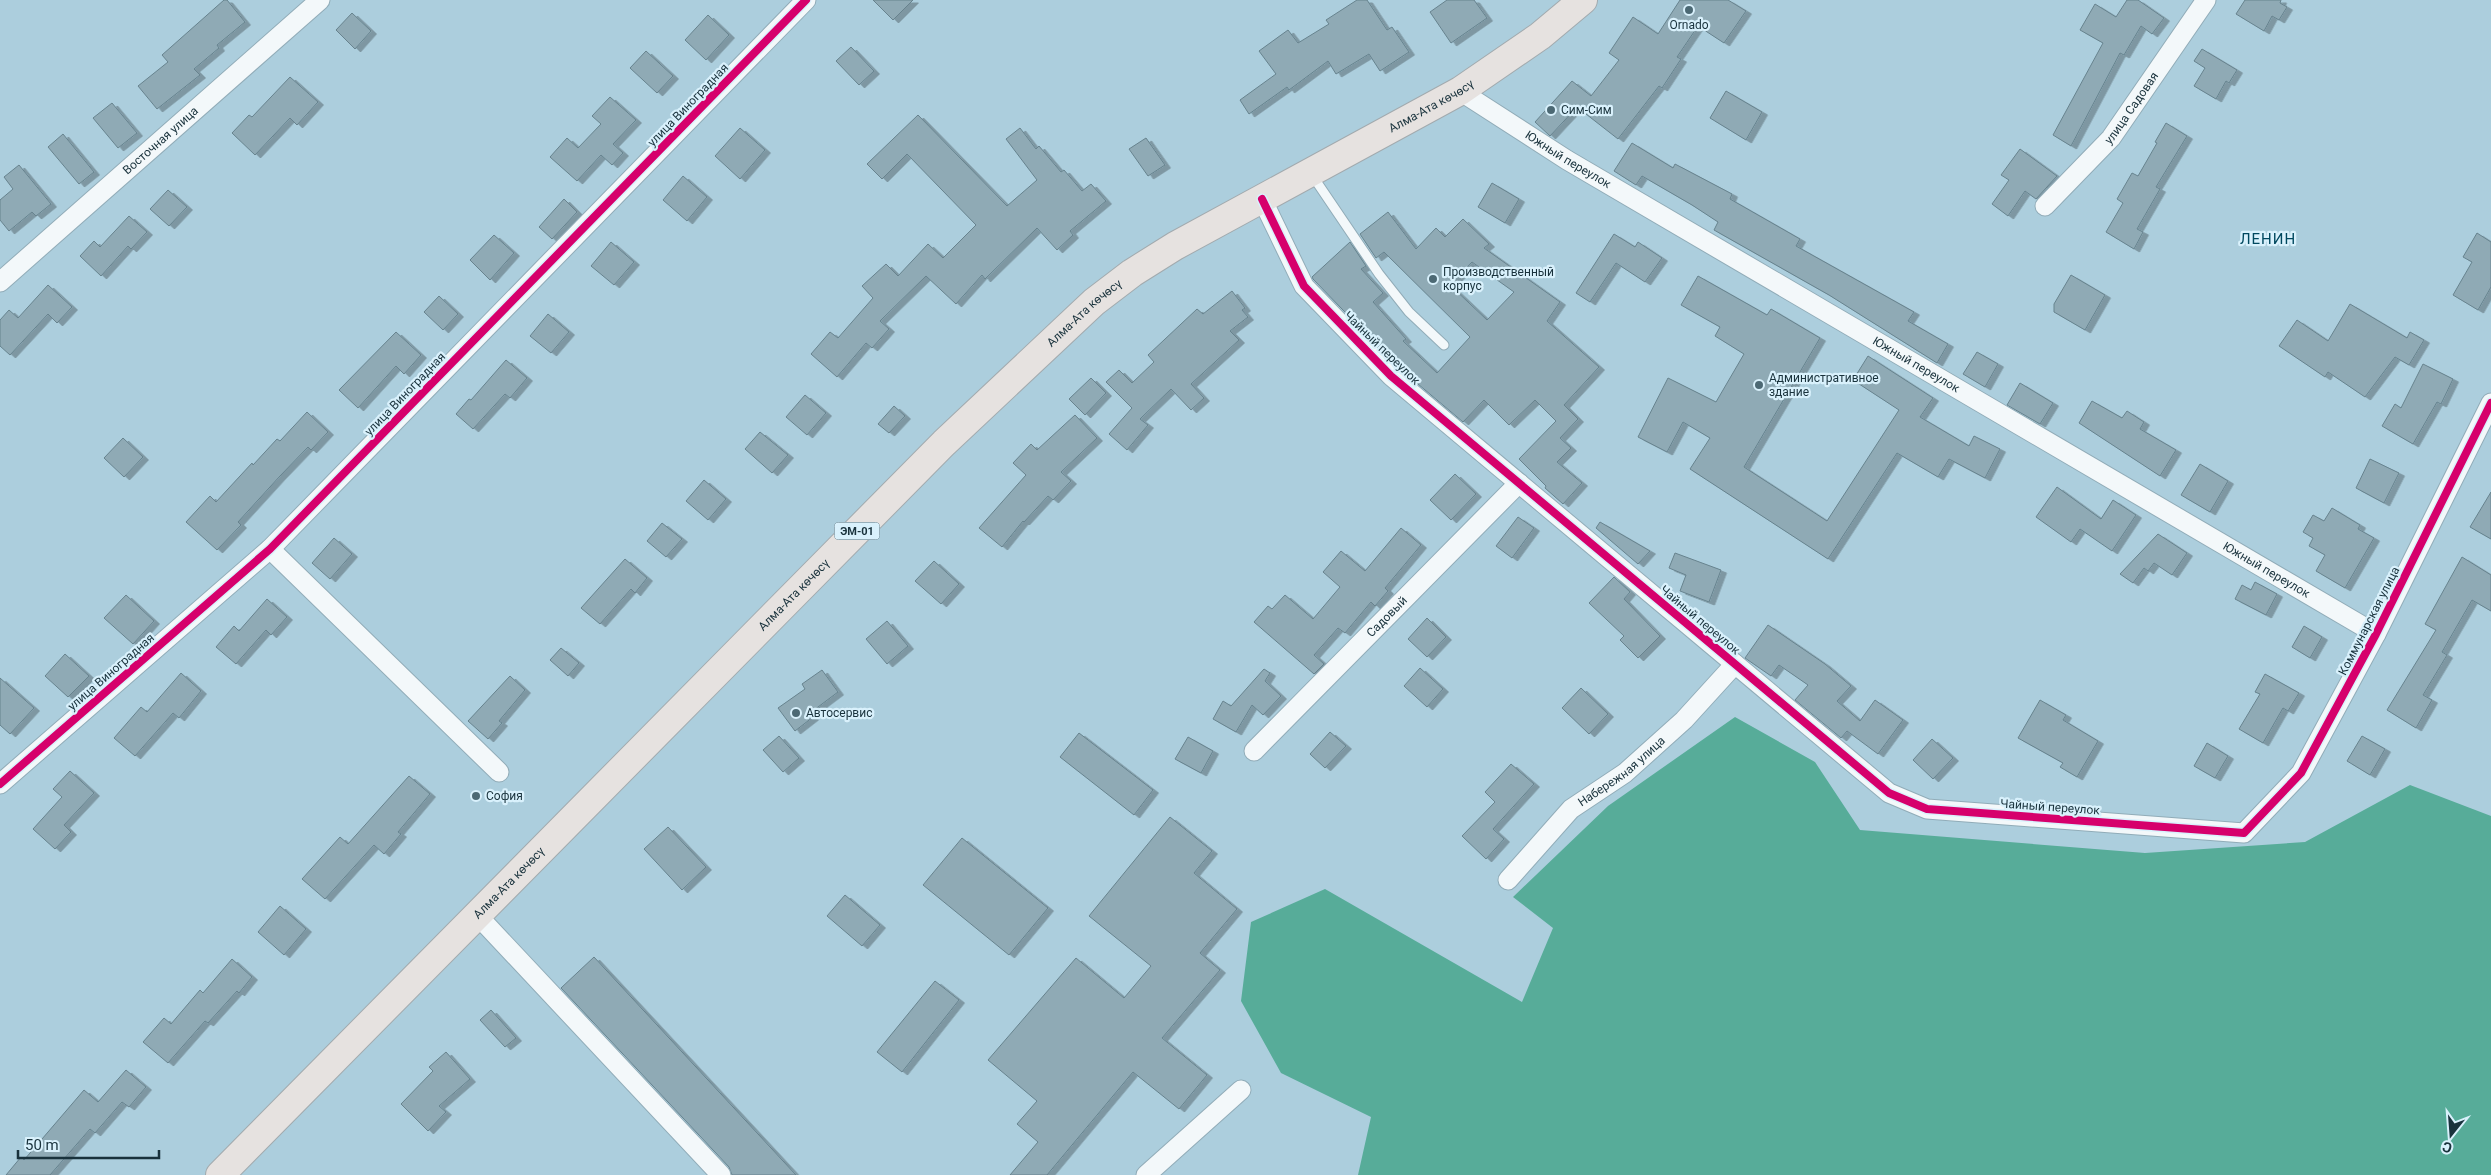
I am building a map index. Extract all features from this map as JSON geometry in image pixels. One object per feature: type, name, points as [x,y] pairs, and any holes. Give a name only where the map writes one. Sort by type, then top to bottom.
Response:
[{"type":"highway","name":"Алма-Ата көчөсү","points":[[220,1175],[944,443],[1094,302],[1132,273],[1175,246],[1460,91],[1540,36],[1583,0]]},
{"type":"street","name":"Восточная улица","points":[[0,282],[320,0]]},
{"type":"street","name":"улица Виноградная","points":[[0,784],[270,549],[806,0]]},
{"type":"street","name":"улица Садовая","points":[[2045,206],[2111,138],[2206,0]]},
{"type":"street","name":"Южный переулок","points":[[1460,91],[1566,160],[2376,634]]},
{"type":"street","name":"Чайный переулок","points":[[1262,199],[1304,286],[1391,376],[1889,793],[1927,809],[2244,833]]},
{"type":"street","name":"Коммунарская улица","points":[[2244,833],[2300,773],[2376,634],[2491,404]]},
{"type":"street","name":"Садовый","points":[[1254,751],[1518,483]]},
{"type":"street","points":[[270,549],[499,772]]},
{"type":"street","name":"Набережная улица","points":[[1508,880],[1571,809],[1625,773],[1684,720],[1735,664]]},
{"type":"street","points":[[478,916],[721,1175]]},
{"type":"street","points":[[1146,1175],[1241,1090]]},
{"type":"lane","points":[[1310,173],[1385,282],[1409,312],[1444,345]]},
{"type":"shaded area","points":[[1735,717],[1815,762],[1860,830],[2145,853],[2305,842],[2410,785],[2491,816],[2491,1175],[1358,1175],[1371,1117],[1281,1073],[1241,1001],[1251,922],[1325,889],[1522,1002],[1553,928],[1513,897],[1608,806]]},
{"type":"building","points":[[224,0],[227,0],[245,22],[217,45],[219,48],[194,69],[200,75],[157,109],[138,86],[168,62],[162,55]]},
{"type":"building","points":[[873,0],[913,0],[893,20]]},
{"type":"building","points":[[1357,0],[1367,0],[1387,30],[1392,27],[1409,52],[1380,71],[1369,54],[1336,74],[1328,61],[1289,90],[1287,87],[1249,114],[1240,100],[1276,74],[1259,51],[1288,30],[1298,43],[1329,24],[1326,20]]},
{"type":"building","points":[[1447,0],[1474,0],[1487,18],[1451,43],[1430,12]]},
{"type":"building","points":[[1680,0],[1728,0],[1746,11],[1724,43],[1698,26],[1677,57],[1681,59],[1662,88],[1659,86],[1618,139],[1577,107],[1550,136],[1535,122],[1572,81],[1591,96],[1619,60],[1609,53],[1633,17],[1658,34]]},
{"type":"building","points":[[2127,0],[2138,0],[2164,18],[2152,34],[2141,26],[2124,55],[2120,53],[2071,146],[2053,135],[2103,43],[2080,30],[2095,4],[2116,17]]},
{"type":"building","points":[[2245,0],[2281,0],[2280,3],[2287,7],[2279,20],[2272,16],[2264,31],[2236,14]]},
{"type":"building","points":[[352,13],[371,31],[355,49],[336,30]]},
{"type":"building","points":[[708,15],[729,35],[706,60],[685,40]]},
{"type":"building","points":[[851,47],[874,71],[859,85],[836,61]]},
{"type":"building","points":[[2202,49],[2237,70],[2229,83],[2226,81],[2216,99],[2194,86],[2205,68],[2194,61]]},
{"type":"building","points":[[646,51],[673,76],[657,93],[630,68]]},
{"type":"building","points":[[290,77],[318,102],[297,125],[290,118],[255,155],[232,133],[249,115],[252,117]]},
{"type":"building","points":[[1726,91],[1762,112],[1746,140],[1710,118]]},
{"type":"building","points":[[610,97],[636,120],[613,144],[623,153],[612,165],[601,155],[577,181],[550,157],[567,138],[578,148],[601,124],[592,116]]},
{"type":"building","points":[[112,103],[137,133],[118,148],[93,118]]},
{"type":"building","points":[[918,115],[1007,206],[1037,180],[1006,139],[1020,128],[1036,149],[1039,146],[1061,172],[1064,170],[1082,191],[1091,184],[1106,201],[1070,231],[1073,235],[1057,250],[1037,228],[985,279],[982,275],[956,304],[926,276],[880,321],[889,329],[872,348],[866,343],[837,377],[811,354],[830,332],[838,338],[873,298],[862,286],[886,264],[898,276],[928,244],[943,258],[976,225],[907,154],[882,179],[867,164]]},
{"type":"building","points":[[2166,123],[2187,136],[2156,187],[2160,189],[2137,229],[2143,232],[2134,249],[2106,232],[2123,203],[2117,199],[2132,173],[2138,176]]},
{"type":"building","points":[[740,128],[765,150],[740,179],[715,156]]},
{"type":"building","points":[[63,134],[94,172],[79,184],[48,147]]},
{"type":"building","points":[[1146,138],[1165,165],[1148,176],[1129,149]]},
{"type":"building","points":[[1632,143],[1673,168],[1675,164],[1732,194],[1730,199],[1800,239],[1796,246],[1914,312],[1908,321],[1948,344],[1937,363],[1829,295],[1714,230],[1718,222],[1692,205],[1642,176],[1636,185],[1614,171]]},
{"type":"building","points":[[2020,149],[2057,176],[2036,199],[2025,191],[2008,216],[1992,204],[2009,180],[2001,175]]},
{"type":"building","points":[[19,165],[51,204],[36,216],[32,212],[9,231],[0,220],[0,200],[13,189],[4,177]]},
{"type":"building","points":[[683,176],[707,197],[687,221],[663,200]]},
{"type":"building","points":[[1492,183],[1519,199],[1505,223],[1478,207]]},
{"type":"building","points":[[168,190],[187,207],[169,226],[150,209]]},
{"type":"building","points":[[564,199],[577,212],[552,239],[539,227]]},
{"type":"building","points":[[1388,212],[1416,249],[1436,228],[1445,237],[1463,219],[1489,244],[1484,248],[1560,302],[1547,321],[1599,367],[1564,405],[1578,419],[1560,438],[1571,448],[1557,462],[1582,483],[1563,504],[1545,488],[1546,486],[1519,459],[1556,421],[1535,400],[1509,425],[1484,400],[1463,422],[1399,368],[1313,279],[1312,277],[1350,242],[1366,266],[1361,269],[1383,293],[1373,302],[1406,339],[1403,341],[1437,373],[1470,337],[1384,252],[1376,258],[1360,234]],"holes":[[[1472,262],[1514,292],[1487,320],[1450,285]]]},
{"type":"building","points":[[129,216],[147,232],[131,249],[128,246],[101,276],[80,256],[94,241],[100,247]]},
{"type":"building","points":[[2477,233],[2491,242],[2491,287],[2478,310],[2453,295],[2472,262],[2463,257]]},
{"type":"building","points":[[1614,234],[1635,247],[1638,242],[1662,258],[1645,282],[1616,263],[1590,302],[1576,293]]},
{"type":"building","points":[[494,235],[514,253],[490,280],[470,260]]},
{"type":"building","points":[[611,242],[634,262],[614,285],[591,266]]},
{"type":"building","points":[[2071,275],[2105,295],[2085,330],[2054,312],[2054,304]]},
{"type":"building","points":[[1698,276],[1767,315],[1771,309],[1820,338],[1744,467],[1827,521],[1899,410],[1853,380],[1868,356],[1933,398],[1920,417],[1969,446],[1974,436],[2000,449],[1985,478],[1949,459],[1938,477],[1897,453],[1828,559],[1690,469],[1710,438],[1683,422],[1667,452],[1638,437],[1668,378],[1716,402],[1744,354],[1715,336],[1720,327],[1681,305]]},
{"type":"building","points":[[48,285],[72,307],[57,323],[48,314],[10,355],[0,346],[0,320],[9,310],[18,318]]},
{"type":"building","points":[[1232,291],[1245,308],[1242,310],[1248,317],[1230,331],[1239,340],[1191,384],[1204,398],[1191,410],[1171,389],[1140,419],[1148,425],[1127,450],[1109,434],[1132,408],[1106,382],[1119,370],[1132,383],[1154,362],[1148,355],[1197,309],[1203,314]]},
{"type":"building","points":[[439,296],[458,314],[443,330],[424,312]]},
{"type":"building","points":[[2350,304],[2407,338],[2410,332],[2424,340],[2409,365],[2395,357],[2365,397],[2328,372],[2325,377],[2279,346],[2297,320],[2328,341]]},
{"type":"building","points":[[548,314],[569,332],[551,353],[530,336]]},
{"type":"building","points":[[396,332],[421,355],[404,374],[396,366],[358,408],[339,390]]},
{"type":"building","points":[[1977,352],[1998,364],[1985,387],[1963,374]]},
{"type":"building","points":[[506,360],[527,378],[510,398],[505,394],[473,429],[456,414]]},
{"type":"building","points":[[2423,364],[2453,379],[2441,404],[2437,402],[2413,444],[2382,426],[2395,404],[2401,408]]},
{"type":"building","points":[[1091,378],[1106,393],[1085,415],[1069,399]]},
{"type":"building","points":[[2020,383],[2053,403],[2040,424],[2007,405]]},
{"type":"building","points":[[805,395],[826,413],[807,435],[786,417]]},
{"type":"building","points":[[2092,401],[2122,418],[2127,411],[2144,422],[2140,429],[2176,450],[2160,476],[2079,423]]},
{"type":"building","points":[[894,406],[905,416],[889,433],[878,424]]},
{"type":"building","points":[[307,412],[328,432],[311,450],[308,447],[280,476],[238,522],[241,525],[217,550],[186,522],[210,496],[216,502],[252,463],[253,465],[277,439],[280,441]]},
{"type":"building","points":[[1075,415],[1097,438],[1061,472],[1071,481],[1053,500],[1048,496],[1023,521],[1002,547],[979,528],[1026,475],[1013,463],[1031,444],[1037,450]]},
{"type":"building","points":[[760,432],[788,455],[772,473],[745,449]]},
{"type":"building","points":[[123,438],[143,457],[124,477],[104,458]]},
{"type":"building","points":[[2370,459],[2399,473],[2384,503],[2356,488]]},
{"type":"building","points":[[2200,464],[2228,481],[2210,512],[2181,495]]},
{"type":"building","points":[[1455,474],[1476,494],[1451,520],[1430,500]]},
{"type":"building","points":[[704,480],[726,499],[708,520],[686,501]]},
{"type":"building","points":[[2057,487],[2101,519],[2113,500],[2136,515],[2112,551],[2080,529],[2071,542],[2036,517]]},
{"type":"building","points":[[2491,492],[2491,539],[2470,527]]},
{"type":"building","points":[[2332,508],[2360,525],[2358,529],[2374,538],[2345,588],[2316,571],[2325,555],[2309,546],[2313,538],[2303,532],[2313,515],[2324,521]]},
{"type":"building","points":[[1518,517],[1534,528],[1512,558],[1496,546]]},
{"type":"building","points":[[1600,522],[1650,551],[1638,564],[1596,528]]},
{"type":"building","points":[[662,523],[682,539],[666,557],[647,541]]},
{"type":"building","points":[[1401,528],[1421,545],[1385,588],[1388,591],[1375,606],[1371,602],[1345,633],[1338,628],[1314,655],[1324,664],[1314,674],[1254,622],[1268,606],[1272,609],[1285,595],[1313,619],[1340,587],[1323,572],[1341,551],[1365,571]]},
{"type":"building","points":[[2158,534],[2187,553],[2172,575],[2154,563],[2148,571],[2144,568],[2133,583],[2120,574]]},
{"type":"building","points":[[334,538],[352,554],[330,579],[312,563]]},
{"type":"building","points":[[1675,553],[1721,570],[1709,602],[1680,591],[1686,575],[1669,568]]},
{"type":"building","points":[[2462,557],[2491,575],[2491,611],[2472,600],[2442,652],[2447,655],[2423,695],[2432,700],[2416,728],[2387,710],[2436,630],[2425,624]]},
{"type":"building","points":[[625,559],[647,578],[635,593],[631,589],[600,624],[581,608]]},
{"type":"building","points":[[934,561],[959,584],[941,604],[915,581]]},
{"type":"building","points":[[1614,577],[1630,592],[1624,599],[1660,636],[1638,658],[1620,640],[1624,636],[1589,603]]},
{"type":"building","points":[[2255,582],[2277,594],[2266,615],[2235,599],[2242,585],[2251,590]]},
{"type":"building","points":[[126,595],[154,621],[133,644],[104,618]]},
{"type":"building","points":[[267,599],[287,617],[271,635],[266,630],[236,664],[216,647],[234,626],[239,631]]},
{"type":"building","points":[[1427,618],[1446,637],[1427,657],[1408,639]]},
{"type":"building","points":[[887,621],[908,646],[887,664],[866,639]]},
{"type":"building","points":[[1768,625],[1825,664],[1851,686],[1837,701],[1860,721],[1875,700],[1903,720],[1878,754],[1847,731],[1841,738],[1795,700],[1808,685],[1779,665],[1771,676],[1745,658]]},
{"type":"building","points":[[2304,626],[2322,637],[2310,658],[2292,647]]},
{"type":"building","points":[[561,648],[579,663],[568,676],[550,660]]},
{"type":"building","points":[[65,654],[89,676],[68,697],[45,676]]},
{"type":"building","points":[[1420,668],[1443,689],[1427,707],[1404,686]]},
{"type":"building","points":[[1264,669],[1270,673],[1265,681],[1281,696],[1263,715],[1252,705],[1236,732],[1213,719],[1223,701],[1231,706]]},
{"type":"building","points":[[822,670],[838,692],[810,713],[813,717],[795,731],[778,708],[805,689],[802,684]]},
{"type":"building","points":[[181,673],[201,691],[179,718],[173,713],[135,756],[114,738],[141,707],[147,712]]},
{"type":"building","points":[[2265,674],[2299,693],[2288,711],[2283,708],[2263,743],[2239,729],[2260,694],[2255,692]]},
{"type":"building","points":[[510,676],[525,690],[499,721],[502,723],[488,739],[468,721]]},
{"type":"building","points":[[0,678],[34,708],[10,734],[0,725]]},
{"type":"building","points":[[1581,688],[1608,714],[1589,734],[1562,708]]},
{"type":"building","points":[[2040,700],[2066,715],[2063,720],[2098,741],[2077,777],[2060,767],[2063,763],[2018,738]]},
{"type":"building","points":[[1330,732],[1346,746],[1325,768],[1310,754]]},
{"type":"building","points":[[1079,733],[1153,790],[1134,815],[1060,757]]},
{"type":"building","points":[[779,736],[799,758],[783,772],[763,750]]},
{"type":"building","points":[[2362,736],[2385,749],[2370,775],[2347,761]]},
{"type":"building","points":[[1188,737],[1213,751],[1201,773],[1175,759]]},
{"type":"building","points":[[1932,739],[1953,758],[1933,779],[1913,760]]},
{"type":"building","points":[[2207,743],[2228,756],[2215,778],[2194,766]]},
{"type":"building","points":[[1511,764],[1534,784],[1493,829],[1504,839],[1486,859],[1462,836],[1495,802],[1485,792]]},
{"type":"building","points":[[70,771],[94,793],[64,825],[71,832],[55,849],[33,829],[62,797],[53,789]]},
{"type":"building","points":[[409,776],[430,794],[398,832],[401,834],[384,854],[374,845],[325,899],[302,879],[340,837],[348,844]]},
{"type":"building","points":[[1170,817],[1212,851],[1194,873],[1237,909],[1200,953],[1220,970],[1162,1038],[1207,1075],[1179,1109],[1133,1072],[1047,1175],[1010,1175],[1038,1142],[1017,1124],[1037,1101],[988,1060],[1076,958],[1124,998],[1151,966],[1089,916]]},
{"type":"building","points":[[668,827],[706,867],[682,890],[644,849]]},
{"type":"building","points":[[962,838],[1048,908],[1009,955],[923,885]]},
{"type":"building","points":[[845,895],[880,925],[862,946],[827,916]]},
{"type":"building","points":[[280,906],[306,929],[284,955],[258,932]]},
{"type":"building","points":[[594,957],[796,1175],[732,1175],[729,1167],[561,988]]},
{"type":"building","points":[[232,959],[252,977],[239,993],[237,991],[208,1023],[205,1021],[168,1063],[143,1042],[164,1018],[171,1024],[200,990],[203,993]]},
{"type":"building","points":[[935,981],[959,1000],[902,1072],[877,1052]]},
{"type":"building","points":[[491,1010],[516,1038],[505,1047],[480,1020]]},
{"type":"building","points":[[446,1052],[470,1079],[439,1106],[446,1112],[428,1131],[401,1104],[433,1071],[429,1067]]},
{"type":"building","points":[[126,1070],[146,1087],[129,1107],[122,1102],[95,1133],[90,1129],[50,1175],[6,1175],[21,1157],[24,1160],[84,1090],[98,1102]]},
{"type":"cycle path","points":[[0,784],[270,549],[806,0]]},
{"type":"cycle path","points":[[1262,199],[1304,286],[1391,376],[1889,793],[1927,809],[2244,833],[2301,773],[2376,634],[2491,403]]},
{"type":"place","name":"Ornado","points":[[1689,10]]},
{"type":"place","name":"Сим-Сим","points":[[1551,110]]},
{"type":"place","name":"Производственный корпус","points":[[1433,279]]},
{"type":"place","name":"Административное здание","points":[[1759,385]]},
{"type":"place","name":"Автосервис","points":[[796,713]]},
{"type":"place","name":"София","points":[[476,796]]},
{"type":"district","name":"ЛЕНИН","points":[[2268,239]]}]
